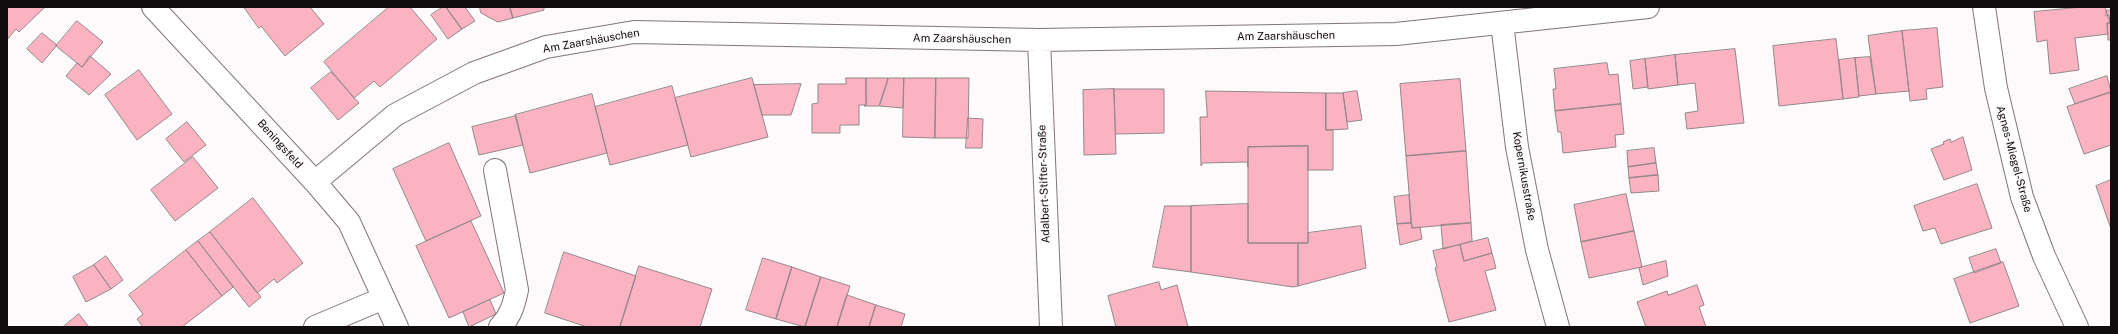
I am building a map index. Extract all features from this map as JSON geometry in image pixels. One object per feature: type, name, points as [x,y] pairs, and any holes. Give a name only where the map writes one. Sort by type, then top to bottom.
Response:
[{"type":"street","name":"Beningsfeld","points":[[153,7],[315,182],[350,222],[397,327]]},
{"type":"street","name":"Am Zaarshäuschen","points":[[315,182],[396,115],[474,73],[546,47],[634,32],[1039,40],[1396,34],[1648,7]]},
{"type":"street","name":"Agnes-Miegel-Straße","points":[[1984,7],[1996,88],[2022,197],[2044,256],[2077,327]]},
{"type":"street","name":"Kopernikusstraße","points":[[1502,23],[1517,147],[1537,250],[1558,327]]},
{"type":"street","name":"Adalbert-Stifter-Straße","points":[[1039,40],[1051,327]]},
{"type":"street","points":[[495,170],[517,290],[513,308],[507,320],[500,327]]},
{"type":"street","points":[[315,327],[384,298]]},
{"type":"building","points":[[7,7],[45,7],[19,32],[16,29],[7,40]]},
{"type":"building","points":[[244,7],[310,7],[324,24],[285,56],[261,26],[259,28]]},
{"type":"building","points":[[389,7],[410,7],[437,39],[380,87],[374,81],[354,98],[324,62]]},
{"type":"building","points":[[443,7],[446,7],[462,29],[448,39],[431,15]]},
{"type":"building","points":[[446,7],[465,7],[475,21],[462,29]]},
{"type":"building","points":[[480,7],[510,7],[513,18],[498,22],[481,13]]},
{"type":"building","points":[[510,7],[544,7],[544,10],[513,18]]},
{"type":"building","points":[[2082,7],[2105,7],[2110,23],[2107,23],[2108,34],[2075,38],[2079,70],[2050,74],[2047,40],[2037,42],[2034,12]]},
{"type":"building","points":[[2111,10],[2111,40],[2108,40],[2107,23],[2110,23],[2109,15],[2106,16],[2106,11]]},
{"type":"building","points":[[77,21],[103,42],[82,67],[56,46]]},
{"type":"building","points":[[1937,28],[1943,87],[1926,89],[1927,99],[1910,101],[1902,31]]},
{"type":"building","points":[[1902,31],[1909,91],[1876,94],[1868,36]]},
{"type":"building","points":[[42,33],[57,45],[42,63],[27,49]]},
{"type":"building","points":[[1836,39],[1843,99],[1779,106],[1773,46]]},
{"type":"building","points":[[1735,49],[1744,123],[1687,129],[1685,113],[1698,111],[1695,83],[1678,85],[1675,55]]},
{"type":"building","points":[[1675,55],[1678,85],[1648,89],[1645,59]]},
{"type":"building","points":[[90,56],[111,74],[89,95],[66,76],[77,63],[82,67]]},
{"type":"building","points":[[1870,57],[1876,94],[1859,96],[1855,58]]},
{"type":"building","points":[[1855,58],[1859,97],[1843,99],[1839,60]]},
{"type":"building","points":[[1645,59],[1648,87],[1633,89],[1630,61]]},
{"type":"building","points":[[1607,63],[1609,75],[1618,74],[1621,104],[1555,111],[1553,89],[1556,89],[1554,69]]},
{"type":"building","points":[[139,70],[172,114],[137,140],[105,95]]},
{"type":"building","points":[[331,72],[359,103],[338,120],[311,88]]},
{"type":"building","points":[[2107,76],[2111,92],[2075,104],[2069,89]]},
{"type":"building","points":[[752,78],[768,137],[691,157],[675,98]]},
{"type":"building","points":[[846,78],[866,78],[866,105],[859,105],[859,125],[840,125],[840,133],[812,133],[812,104],[818,103],[818,84],[846,84]]},
{"type":"building","points":[[866,78],[888,78],[879,106],[864,106],[866,105]]},
{"type":"building","points":[[889,78],[904,78],[903,108],[880,106]]},
{"type":"building","points":[[904,78],[936,78],[935,138],[903,137]]},
{"type":"building","points":[[936,78],[969,78],[968,138],[935,138]]},
{"type":"building","points":[[1460,79],[1466,151],[1406,156],[1400,84]]},
{"type":"building","points":[[801,84],[791,115],[762,115],[754,85]]},
{"type":"building","points":[[672,86],[688,145],[610,165],[595,107]]},
{"type":"building","points":[[1114,89],[1164,89],[1164,133],[1116,134]]},
{"type":"building","points":[[1114,89],[1116,154],[1084,155],[1083,90]]},
{"type":"building","points":[[1206,91],[1326,93],[1326,130],[1333,130],[1333,170],[1308,170],[1308,146],[1248,147],[1248,167],[1247,162],[1203,163],[1201,166],[1200,117],[1207,117]]},
{"type":"building","points":[[1357,91],[1362,120],[1347,122],[1343,93]]},
{"type":"building","points":[[2111,92],[2111,145],[2084,154],[2067,107]]},
{"type":"building","points":[[1326,93],[1343,93],[1348,129],[1326,130]]},
{"type":"building","points":[[592,94],[607,153],[530,173],[515,115]]},
{"type":"building","points":[[1621,104],[1624,134],[1615,135],[1616,147],[1563,153],[1561,132],[1558,132],[1555,111]]},
{"type":"building","points":[[516,116],[523,145],[479,155],[472,127]]},
{"type":"building","points":[[968,118],[983,119],[982,148],[966,148]]},
{"type":"building","points":[[187,122],[206,145],[184,162],[166,139]]},
{"type":"building","points":[[1963,137],[1972,170],[1944,180],[1931,149],[1944,144],[1943,142],[1950,139],[1951,142]]},
{"type":"building","points":[[449,143],[481,216],[426,241],[393,169]]},
{"type":"building","points":[[1308,146],[1308,243],[1248,243],[1248,147]]},
{"type":"building","points":[[1654,148],[1656,163],[1628,167],[1627,151]]},
{"type":"building","points":[[1466,151],[1471,223],[1412,228],[1406,156]]},
{"type":"building","points":[[193,157],[218,188],[175,221],[151,190]]},
{"type":"building","points":[[1656,163],[1658,175],[1629,178],[1628,167]]},
{"type":"building","points":[[1658,175],[1659,191],[1631,193],[1629,178]]},
{"type":"building","points":[[2111,180],[2111,229],[2096,186]]},
{"type":"building","points":[[1977,184],[1992,228],[1941,244],[1935,228],[1923,231],[1914,206]]},
{"type":"building","points":[[1626,194],[1634,231],[1581,242],[1574,205]]},
{"type":"building","points":[[1409,195],[1411,223],[1397,224],[1394,197]]},
{"type":"building","points":[[253,198],[303,263],[277,283],[274,279],[257,293],[210,232]]},
{"type":"building","points":[[1248,204],[1248,243],[1298,243],[1298,286],[1293,287],[1191,272],[1191,206]]},
{"type":"building","points":[[1165,206],[1191,206],[1191,272],[1153,267]]},
{"type":"building","points":[[471,221],[504,293],[449,318],[416,246]]},
{"type":"building","points":[[1411,223],[1412,228],[1420,227],[1422,239],[1400,245],[1397,224]]},
{"type":"building","points":[[1471,223],[1472,241],[1443,249],[1441,225]]},
{"type":"building","points":[[1361,226],[1366,268],[1298,286],[1298,243],[1308,243],[1308,233]]},
{"type":"building","points":[[1634,231],[1642,267],[1589,278],[1581,242]]},
{"type":"building","points":[[210,232],[261,297],[249,307],[198,241]]},
{"type":"building","points":[[1488,238],[1492,253],[1464,261],[1460,245]]},
{"type":"building","points":[[198,241],[233,287],[222,296],[186,250]]},
{"type":"building","points":[[1460,245],[1464,261],[1492,253],[1496,268],[1485,271],[1496,310],[1449,322],[1435,268],[1437,267],[1433,251]]},
{"type":"building","points":[[1996,249],[2001,263],[1974,273],[1969,258]]},
{"type":"building","points":[[186,250],[222,296],[182,327],[143,327],[137,319],[143,314],[129,295]]},
{"type":"building","points":[[564,252],[636,276],[620,327],[587,327],[545,313]]},
{"type":"building","points":[[106,256],[123,280],[111,289],[94,265]]},
{"type":"building","points":[[763,258],[792,267],[776,319],[746,310]]},
{"type":"building","points":[[1666,261],[1668,276],[1643,285],[1639,268]]},
{"type":"building","points":[[2003,262],[2019,306],[1970,323],[1954,279]]},
{"type":"building","points":[[94,265],[111,289],[86,302],[73,277]]},
{"type":"building","points":[[639,266],[712,289],[700,327],[620,327]]},
{"type":"building","points":[[792,267],[821,277],[805,327],[776,319]]},
{"type":"building","points":[[821,277],[850,286],[837,327],[805,327]]},
{"type":"building","points":[[1159,282],[1161,290],[1177,285],[1188,327],[1116,327],[1108,296]]},
{"type":"building","points":[[1697,285],[1704,305],[1699,307],[1706,327],[1646,327],[1637,302],[1667,291],[1668,295]]},
{"type":"building","points":[[847,295],[876,305],[869,327],[837,327]]},
{"type":"building","points":[[490,300],[496,314],[469,327],[463,312]]},
{"type":"building","points":[[876,305],[905,314],[901,327],[869,327]]},
{"type":"building","points":[[79,314],[89,327],[63,327]]}]
